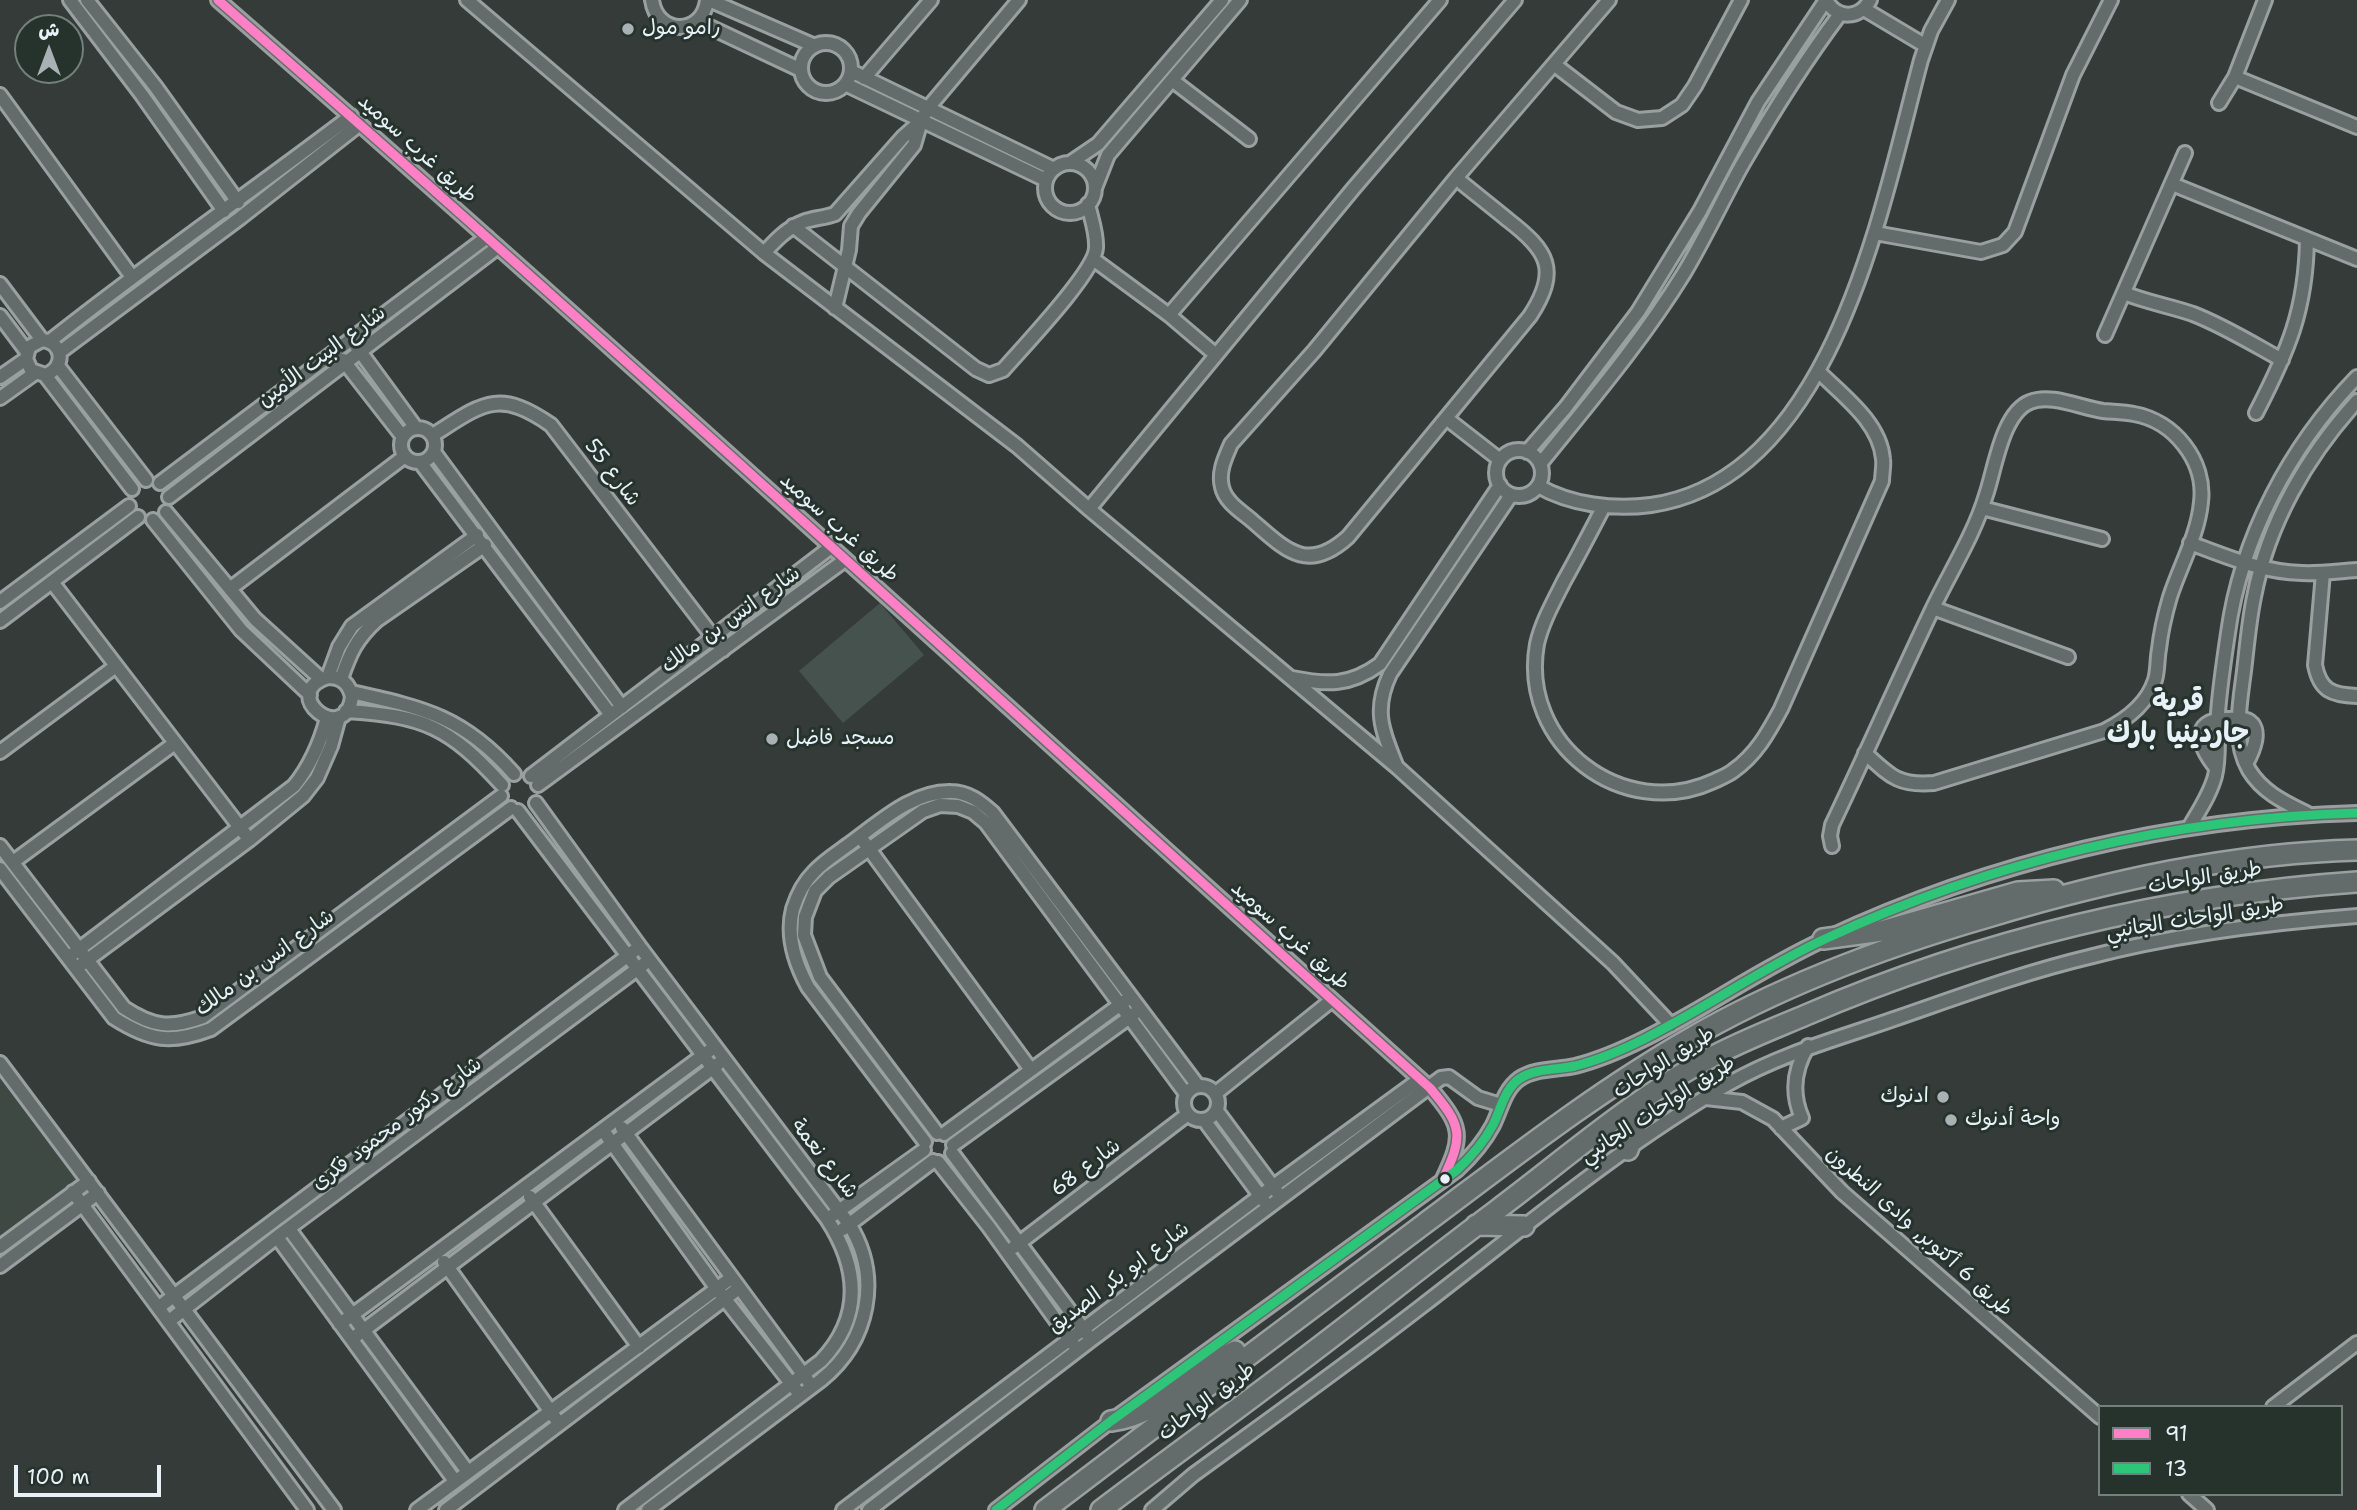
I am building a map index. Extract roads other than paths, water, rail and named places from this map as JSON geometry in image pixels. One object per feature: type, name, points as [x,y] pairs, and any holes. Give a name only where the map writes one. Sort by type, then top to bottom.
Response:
[{"type":"highway","name":"طريق الواحات","points":[[1045,1510],[1563,1120],[1622,1079],[1691,1038],[1771,996],[1852,962],[1938,932],[2076,892],[2217,864],[2357,850]]},
{"type":"highway","name":"طريق الواحات","points":[[1101,1510],[1646,1098],[1707,1059],[1866,990],[1960,957],[2092,922],[2153,909],[2244,894],[2357,882]]},
{"type":"highway","points":[[1823,939],[1892,928],[2018,892],[2076,892]]},
{"type":"highway","points":[[1628,1150],[1646,1098]]},
{"type":"highway","points":[[1476,1225],[1524,1226]]},
{"type":"highway","points":[[1111,1421],[1132,1418],[1151,1409],[1231,1353],[1265,1342]]},
{"type":"street","points":[[70,0],[240,218]]},
{"type":"street","points":[[87,0],[155,86],[232,207]]},
{"type":"street","name":"طريق غرب سوميد","points":[[218,0],[487,237],[1425,1083],[1449,1111],[1457,1130],[1455,1152],[1442,1181]]},
{"type":"street","points":[[467,0],[764,253],[996,429],[1398,768],[1613,963],[1671,1025]]},
{"type":"street","points":[[652,0],[653,9],[664,23],[681,27],[697,21],[708,0],[815,46]]},
{"type":"street","points":[[864,78],[931,0]]},
{"type":"street","points":[[835,308],[851,226],[914,145],[928,108],[1019,0]]},
{"type":"street","points":[[1222,0],[1098,144],[1050,175],[1045,187],[1048,200],[1058,209],[1064,212],[1077,211],[1088,204],[1108,155],[1240,0]]},
{"type":"street","points":[[1169,315],[1440,0]]},
{"type":"street","points":[[1089,509],[1353,190],[1515,0]]},
{"type":"street","points":[[1456,178],[1529,236],[1540,250],[1546,267],[1546,285],[1540,301],[1348,537],[1335,549],[1320,555],[1303,555],[1287,550],[1230,502],[1222,490],[1220,475],[1231,444],[1314,351],[1456,178],[1609,0]]},
{"type":"street","points":[[1527,452],[1574,398],[1638,312],[1700,211],[1758,102],[1826,0],[1840,14],[1853,15],[1867,5],[1926,46]]},
{"type":"street","points":[[1538,486],[1572,500],[1604,506],[1637,507],[1670,502],[1704,490],[1735,471],[1763,448],[1818,371],[1859,282],[1926,46],[1948,0]]},
{"type":"street","points":[[1875,233],[1981,253],[2003,245],[2015,232],[2078,61],[2110,0]]},
{"type":"street","points":[[2219,103],[2235,77],[2265,0]]},
{"type":"street","points":[[1555,65],[1616,112],[1638,120],[1662,117],[1682,106],[1740,1]]},
{"type":"street","points":[[1540,464],[1621,365],[1653,320],[1711,228],[1774,111],[1840,14]]},
{"type":"street","points":[[697,21],[801,70]]},
{"type":"street","points":[[829,43],[843,50],[850,63],[851,71],[845,84],[831,92],[822,93],[808,85],[801,70],[804,56],[815,46],[829,43]]},
{"type":"street","points":[[851,71],[928,108],[1050,175]]},
{"type":"street","points":[[2235,77],[2356,122]]},
{"type":"street","points":[[1172,80],[1249,139]]},
{"type":"street","points":[[845,84],[921,121],[1050,175]]},
{"type":"street","points":[[142,95],[155,86]]},
{"type":"street","points":[[0,95],[132,277]]},
{"type":"street","points":[[0,377],[26,355],[33,344],[46,341],[132,277],[356,120]]},
{"type":"street","points":[[0,398],[40,374],[50,373],[58,366],[60,352],[240,218],[356,120]]},
{"type":"street","points":[[764,253],[793,226],[835,214],[844,207],[903,136],[921,121]]},
{"type":"street","points":[[2105,335],[2185,153]]},
{"type":"street","points":[[1070,163],[1087,170],[1093,178],[1095,188]]},
{"type":"street","points":[[2172,184],[2357,259]]},
{"type":"street","points":[[793,226],[976,369],[989,374],[1003,370],[1082,277],[1093,259],[1097,249],[1096,236],[1088,204]]},
{"type":"street","points":[[835,214],[851,226]]},
{"type":"street","name":"شارع البيت الأمين","points":[[160,483],[487,237]]},
{"type":"street","points":[[2256,413],[2295,329],[2307,268],[2307,239]]},
{"type":"street","name":"شارع البيت الأمين","points":[[169,497],[498,247]]},
{"type":"street","points":[[1093,259],[1169,315],[1216,355]]},
{"type":"street","points":[[0,284],[46,341],[60,352]]},
{"type":"street","points":[[2124,293],[2218,325],[2282,360]]},
{"type":"street","points":[[0,316],[26,355],[29,367],[40,374],[132,489]]},
{"type":"street","points":[[351,340],[416,428]]},
{"type":"street","points":[[337,351],[403,437]]},
{"type":"street","points":[[58,366],[146,480]]},
{"type":"street","points":[[1604,506],[1548,613],[1538,644],[1535,677],[1542,709],[1556,738],[1583,766],[1618,785],[1656,794],[1696,789],[1732,772],[1762,744],[1781,709],[1882,481],[1883,457],[1877,435],[1863,416],[1818,371]]},
{"type":"street","points":[[2218,719],[2228,629],[2245,563],[2261,520],[2304,440],[2357,377]]},
{"type":"street","points":[[1832,846],[1832,825],[1865,753],[1933,608],[1982,508],[2010,423],[2017,411],[2029,402],[2043,399],[2136,414],[2175,435],[2190,450],[2200,476],[2201,501],[2163,623],[2156,679],[2136,711],[2104,731],[1934,783],[1913,785],[1894,778],[1865,753]]},
{"type":"street","points":[[2239,718],[2248,628],[2261,568],[2279,520],[2306,467],[2325,438],[2357,401]]},
{"type":"street","name":"شارع 55","points":[[433,435],[478,407],[503,403],[529,410],[551,425],[723,650]]},
{"type":"street","points":[[1446,418],[1500,460]]},
{"type":"street","points":[[425,429],[433,435],[436,443],[434,453],[428,459],[412,461],[405,456],[401,447],[403,437],[409,430],[425,429]]},
{"type":"street","points":[[1512,452],[1527,452],[1537,458],[1540,464],[1542,475],[1538,486],[1529,494],[1511,495],[1500,485],[1496,470],[1500,460],[1512,452]]},
{"type":"street","points":[[434,453],[484,539]]},
{"type":"street","points":[[231,588],[405,456]]},
{"type":"street","points":[[420,462],[484,539],[625,723]]},
{"type":"street","points":[[153,520],[166,512],[169,497],[160,483],[146,480],[132,489],[128,498],[129,506],[138,517],[153,520],[241,630],[310,695]]},
{"type":"street","points":[[1289,678],[1332,683],[1366,674],[1380,664],[1500,485]]},
{"type":"street","points":[[1398,768],[1382,728],[1380,714],[1384,687],[1390,674],[1511,495]]},
{"type":"street","points":[[0,602],[129,506]]},
{"type":"street","points":[[1982,508],[2102,539]]},
{"type":"street","points":[[166,512],[255,619],[330,678],[351,692],[421,708],[448,719],[487,745],[514,774]]},
{"type":"street","points":[[0,621],[138,517]]},
{"type":"street","points":[[330,678],[339,647],[352,626],[484,539]]},
{"type":"street","points":[[2190,543],[2245,563],[2281,572],[2323,573],[2357,570]]},
{"type":"street","name":"شارع انس بن مالك","points":[[535,780],[616,711],[831,547]]},
{"type":"street","name":"شارع انس بن مالك","points":[[535,780],[625,723],[845,560]]},
{"type":"street","points":[[2323,573],[2315,665],[2317,678],[2325,688],[2336,695],[2357,696]]},
{"type":"street","points":[[52,582],[249,840]]},
{"type":"street","points":[[1933,608],[2068,657]]},
{"type":"street","points":[[0,752],[116,666]]},
{"type":"street","points":[[330,678],[316,682],[310,695],[312,707],[321,716],[402,717],[441,731],[474,754],[514,810],[526,810],[536,803],[539,794],[535,780],[522,772],[508,777],[502,791]]},
{"type":"street","points":[[83,955],[295,786],[337,715],[351,702],[351,692]]},
{"type":"street","points":[[2220,698],[2241,697]]},
{"type":"street","points":[[72,963],[249,840],[303,796],[317,778],[331,746],[337,715]]},
{"type":"street","points":[[2189,828],[2211,788],[2216,768],[2204,749],[2201,733],[2206,723],[2218,719],[2239,718],[2250,721],[2256,731],[2246,764],[2253,776],[2265,790],[2310,815]]},
{"type":"street","points":[[13,863],[175,743]]},
{"type":"street","name":"شارع انس بن مالك","points":[[0,846],[124,1008],[142,1020],[162,1025],[183,1024],[203,1017],[319,932],[502,791]]},
{"type":"street","name":"شارع نعمة","points":[[536,803],[649,960],[849,1224],[860,1244],[867,1270],[866,1310],[858,1334],[847,1355],[831,1373],[648,1510]]},
{"type":"street","points":[[1078,1350],[1008,1252],[936,1161],[927,1156],[925,1146],[814,995],[793,951],[791,921],[800,891],[819,866],[860,836],[911,810],[949,804],[966,808],[1006,840],[1198,1086]]},
{"type":"street","name":"شارع انس بن مالك","points":[[0,869],[114,1018],[136,1032],[161,1039],[186,1038],[211,1029],[514,810]]},
{"type":"street","name":"شارع نعمة","points":[[514,810],[628,955],[827,1219],[846,1254],[852,1277],[849,1312],[836,1343],[821,1361],[625,1510]]},
{"type":"street","points":[[911,810],[815,891],[805,917],[804,935],[810,957],[826,987],[940,1133],[950,1138],[953,1149],[1091,1340]]},
{"type":"street","points":[[996,1510],[1111,1421],[1457,1170],[1478,1149],[1493,1126],[1511,1087],[1527,1075],[1577,1066],[1628,1047],[1823,939],[1920,898],[2002,870],[2086,848],[2189,828],[2266,818],[2357,813]]},
{"type":"street","points":[[860,836],[1031,1070]]},
{"type":"street","points":[[1006,840],[1120,1005],[1186,1094],[1184,1107],[1188,1114],[1195,1119],[1204,1120],[1217,1111],[1219,1101],[1216,1093],[1208,1086],[1198,1086],[1186,1094]]},
{"type":"street","name":"طريق الواحات الجانبي","points":[[1152,1510],[1193,1475],[1421,1307],[1524,1226],[1628,1150],[1705,1098],[1749,1073],[1808,1046],[1947,1000],[2107,952],[2240,929],[2357,916]]},
{"type":"street","points":[[319,932],[327,943]]},
{"type":"street","name":"شارع دكتور محمود فكرى","points":[[159,1307],[640,947]]},
{"type":"street","name":"شارع دكتور محمود فكرى","points":[[169,1321],[277,1237],[649,960]]},
{"type":"street","points":[[827,1219],[925,1146],[930,1136],[940,1133],[1131,997]]},
{"type":"street","points":[[1216,1093],[1332,1000]]},
{"type":"street","points":[[837,1234],[936,1161],[948,1158],[953,1149],[1140,1009]]},
{"type":"street","points":[[1781,1128],[1802,1118],[1797,1107],[1794,1086],[1799,1065],[1808,1046]]},
{"type":"street","points":[[340,1324],[715,1047]]},
{"type":"street","points":[[352,1339],[724,1059]]},
{"type":"street","points":[[0,1063],[334,1510]]},
{"type":"street","points":[[1425,1083],[1447,1076],[1478,1098],[1501,1105]]},
{"type":"street","name":"شارع ابو بكر الصديق","points":[[869,1510],[1091,1340],[1277,1192],[1425,1083]]},
{"type":"street","name":"طريق 6 أكتوبر, وادى النطرون","points":[[1705,1098],[1730,1099],[1764,1112],[1842,1192],[2098,1415]]},
{"type":"street","points":[[1217,1111],[1277,1192]]},
{"type":"street","name":"شارع 68","points":[[1008,1252],[1188,1114]]},
{"type":"street","points":[[616,1120],[813,1387]]},
{"type":"street","points":[[1204,1120],[1264,1202]]},
{"type":"street","points":[[602,1130],[721,1294],[801,1396]]},
{"type":"street","points":[[381,1139],[392,1152]]},
{"type":"street","points":[[0,1247],[89,1181]]},
{"type":"street","points":[[524,1188],[639,1347]]},
{"type":"street","points":[[73,1192],[307,1510]]},
{"type":"street","points":[[0,1266],[98,1193]]},
{"type":"street","name":"شارع ابو بكر الصديق","points":[[843,1510],[1083,1329],[1264,1202]]},
{"type":"street","points":[[289,1229],[468,1472]]},
{"type":"street","points":[[277,1237],[455,1481]]},
{"type":"street","points":[[437,1253],[560,1424]]},
{"type":"street","points":[[446,1510],[560,1424],[735,1283]]},
{"type":"street","points":[[417,1510],[639,1347],[721,1294]]},
{"type":"street","points":[[2276,1405],[2357,1343]]},
{"type":"street","points":[[2191,1496],[2207,1510]]},
{"type":"place","name":"رامو مول","points":[[628,29]]},
{"type":"place","name":"مسجد فاضل","points":[[772,739]]},
{"type":"place","name":"ادنوك","points":[[1943,1097]]},
{"type":"place","name":"واحة أدنوك","points":[[1951,1120]]},
{"type":"district","name":"قرية جاردينيا بارك","points":[[2178,719]]}]
